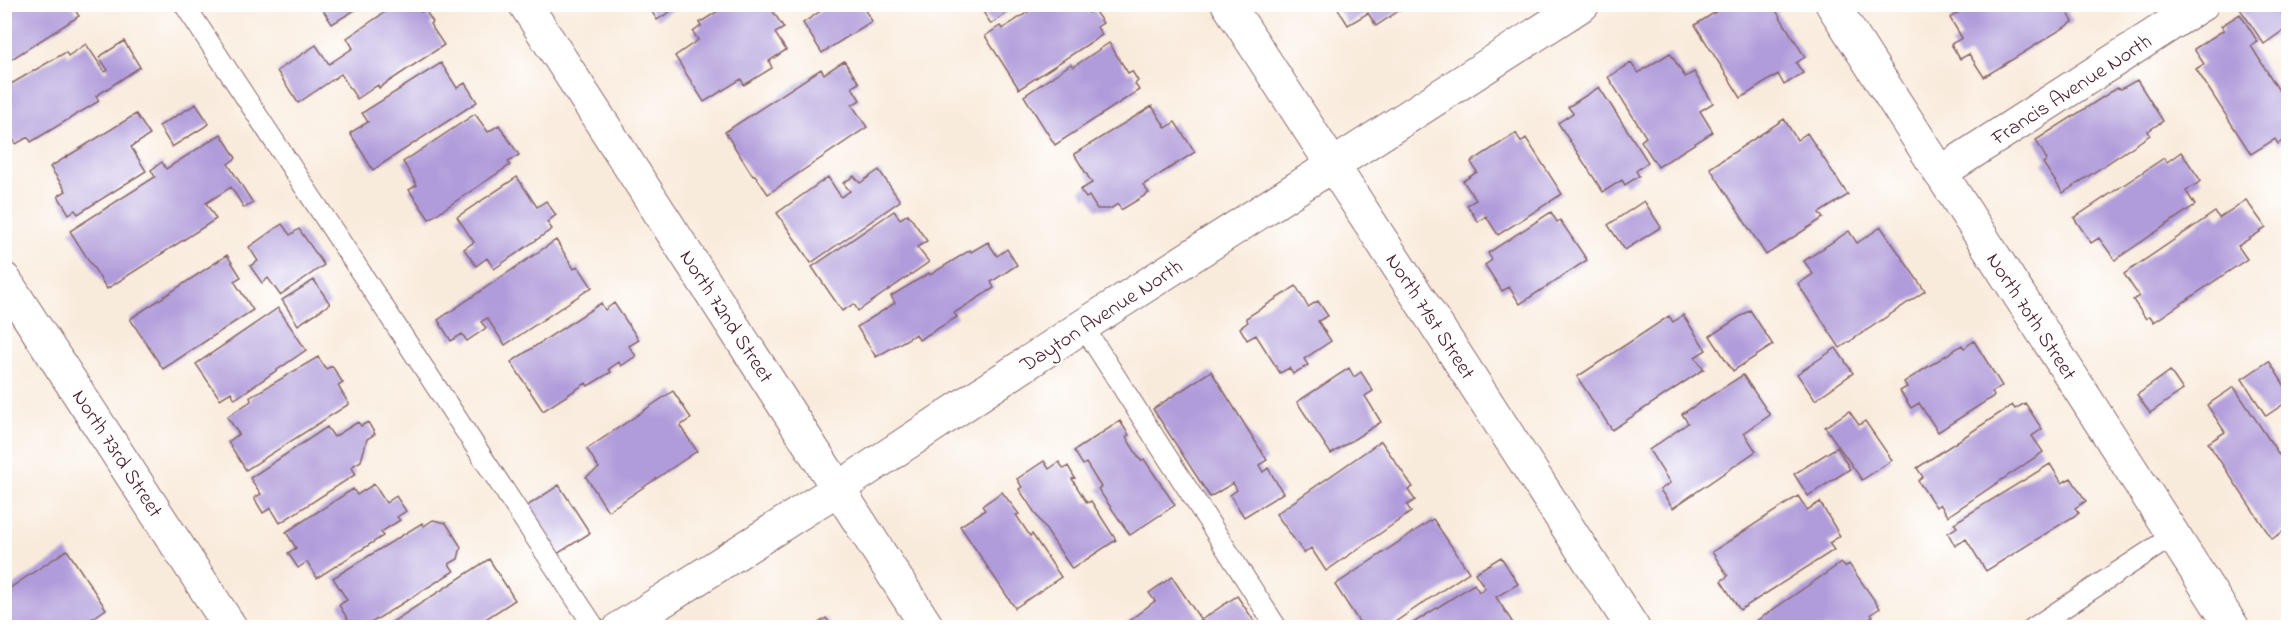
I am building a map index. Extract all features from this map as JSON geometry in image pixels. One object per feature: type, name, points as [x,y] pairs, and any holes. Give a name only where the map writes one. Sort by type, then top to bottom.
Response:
[{"type":"street","name":"North 72nd Street","points":[[525,4],[928,627]]},
{"type":"street","name":"North 71st Street","points":[[1228,4],[1633,627]]},
{"type":"street","name":"Dayton Avenue North","points":[[620,627],[839,488],[1083,326],[1583,4]]},
{"type":"street","name":"North 70th Street","points":[[1832,4],[2233,627]]},
{"type":"street","name":"Francis Avenue North","points":[[1940,173],[2202,4]]},
{"type":"street","name":"North 73rd Street","points":[[4,279],[231,627]]},
{"type":"lane","points":[[183,4],[595,627]]},
{"type":"lane","points":[[1083,326],[1277,627]]},
{"type":"lane","points":[[2033,627],[2174,536]]},
{"type":"building","points":[[11,4],[71,4],[79,16],[4,64],[4,9]]},
{"type":"building","points":[[319,4],[365,4],[332,24]]},
{"type":"building","points":[[397,4],[416,4],[421,12],[425,10],[433,22],[430,24],[444,45],[379,88],[378,85],[357,99],[341,74],[298,103],[277,71],[316,45],[329,64],[353,48],[347,38]]},
{"type":"building","points":[[647,4],[682,4],[657,20]]},
{"type":"building","points":[[729,4],[768,4],[784,28],[775,33],[786,50],[769,61],[772,68],[744,85],[741,79],[704,102],[675,56],[698,40],[693,32],[701,26],[699,23]]},
{"type":"building","points":[[831,4],[861,4],[872,21],[822,53],[803,23]]},
{"type":"building","points":[[978,4],[1019,4],[991,24]]},
{"type":"building","points":[[1040,4],[1084,4],[1089,13],[1094,10],[1103,23],[1097,27],[1102,35],[1019,89],[985,36],[1000,26],[1002,29]]},
{"type":"building","points":[[1335,4],[1409,4],[1376,26],[1368,13],[1348,25]]},
{"type":"building","points":[[1728,4],[1772,4],[1805,57],[1796,63],[1803,73],[1784,85],[1778,74],[1741,98],[1695,25]]},
{"type":"building","points":[[1971,4],[2073,4],[2066,9],[2073,22],[1984,77],[1969,54],[1960,59],[1951,44],[1962,38],[1950,18]]},
{"type":"building","points":[[2247,4],[2276,4],[2288,23],[2288,27],[2264,44],[2240,9]]},
{"type":"building","points":[[2240,14],[2258,42],[2251,46],[2288,105],[2288,137],[2278,144],[2275,139],[2251,154],[2196,69],[2204,64],[2194,49],[2224,30],[2221,26]]},
{"type":"building","points":[[124,41],[140,67],[96,96],[99,101],[31,142],[28,137],[16,144],[4,126],[4,88],[66,52],[68,56],[86,44],[105,72],[108,70],[99,57]]},
{"type":"building","points":[[1109,43],[1128,73],[1132,71],[1138,81],[1135,84],[1139,90],[1055,145],[1024,96],[1071,64],[1073,67]]},
{"type":"building","points":[[1670,53],[1685,77],[1694,72],[1713,103],[1700,111],[1713,132],[1658,167],[1641,141],[1646,137],[1608,77],[1631,63],[1638,73]]},
{"type":"building","points":[[844,61],[859,83],[852,87],[860,100],[852,105],[867,127],[768,194],[755,175],[753,176],[725,132],[821,69],[824,74]]},
{"type":"building","points":[[441,63],[457,88],[465,83],[477,102],[373,170],[350,133],[368,122],[362,113]]},
{"type":"building","points":[[2137,80],[2163,121],[2148,131],[2150,135],[2063,193],[2043,163],[2047,160],[2036,140],[2117,88],[2121,89]]},
{"type":"building","points":[[1599,87],[1648,162],[1636,171],[1639,176],[1625,185],[1622,180],[1603,192],[1558,123],[1573,113],[1568,107]]},
{"type":"building","points":[[196,104],[209,124],[172,147],[159,126]]},
{"type":"building","points":[[1152,106],[1166,128],[1175,122],[1195,152],[1143,185],[1149,193],[1121,210],[1118,204],[1110,209],[1097,209],[1089,196],[1086,198],[1080,190],[1092,183],[1074,154]]},
{"type":"building","points":[[136,114],[150,135],[131,147],[146,171],[78,214],[75,210],[69,214],[58,196],[66,191],[50,167]]},
{"type":"building","points":[[475,114],[488,132],[499,125],[519,155],[508,162],[510,165],[429,219],[409,190],[417,185],[403,162]]},
{"type":"building","points":[[1784,119],[1797,140],[1807,133],[1848,195],[1819,213],[1823,218],[1766,255],[1710,168]]},
{"type":"building","points":[[1516,133],[1521,142],[1526,138],[1562,194],[1498,235],[1486,216],[1478,222],[1467,205],[1476,200],[1463,181],[1477,172],[1471,162]]},
{"type":"building","points":[[221,134],[236,158],[228,164],[253,203],[244,208],[231,187],[206,203],[216,219],[107,289],[70,231],[155,177],[151,170],[162,162],[166,169]]},
{"type":"building","points":[[2181,152],[2201,181],[2186,191],[2195,205],[2115,260],[2099,238],[2091,243],[2074,218],[2164,158],[2167,162]]},
{"type":"building","points":[[879,170],[900,201],[811,263],[777,213],[828,177],[841,197],[850,191],[843,183],[854,176],[860,183]]},
{"type":"building","points":[[517,177],[537,207],[546,201],[556,215],[547,222],[552,229],[494,269],[487,258],[476,266],[464,249],[474,242],[457,217]]},
{"type":"building","points":[[2246,200],[2266,228],[2238,246],[2247,259],[2154,322],[2150,316],[2146,319],[2133,300],[2139,296],[2124,274],[2215,212],[2219,218]]},
{"type":"building","points":[[1644,201],[1661,227],[1625,250],[1608,225]]},
{"type":"building","points":[[894,211],[900,219],[908,214],[927,241],[917,247],[929,262],[858,311],[854,304],[842,311],[812,267]]},
{"type":"building","points":[[1551,212],[1557,222],[1560,220],[1587,260],[1520,304],[1509,287],[1502,291],[1485,265],[1492,260],[1488,253]]},
{"type":"building","points":[[282,224],[290,235],[299,229],[324,265],[280,295],[268,278],[262,283],[250,266],[258,261],[249,247]]},
{"type":"building","points":[[1881,227],[1925,291],[1840,348],[1798,284],[1813,274],[1804,261],[1849,231],[1857,243]]},
{"type":"building","points":[[556,240],[574,269],[578,266],[592,287],[505,345],[487,318],[481,322],[486,328],[467,341],[462,334],[451,341],[438,320]]},
{"type":"building","points":[[988,242],[997,256],[1007,249],[1017,265],[991,282],[994,288],[954,313],[957,317],[919,340],[916,334],[876,357],[857,327],[895,303],[891,296]]},
{"type":"building","points":[[227,255],[241,277],[234,281],[253,310],[163,369],[130,319]]},
{"type":"building","points":[[314,280],[330,304],[298,325],[282,300]]},
{"type":"building","points":[[1296,286],[1308,307],[1318,301],[1328,316],[1318,321],[1331,341],[1304,359],[1308,365],[1293,374],[1289,368],[1280,373],[1256,335],[1247,340],[1240,328],[1248,322],[1246,318]]},
{"type":"building","points":[[601,303],[605,310],[614,303],[639,340],[629,346],[636,356],[621,366],[619,362],[609,369],[611,372],[588,386],[586,383],[543,411],[511,362]]},
{"type":"building","points":[[278,308],[306,350],[235,399],[231,392],[220,399],[196,364]]},
{"type":"building","points":[[1750,310],[1773,345],[1733,371],[1710,336]]},
{"type":"building","points":[[1683,315],[1706,350],[1695,357],[1704,369],[1612,430],[1577,377],[1669,316],[1673,322]]},
{"type":"building","points":[[1974,341],[2002,386],[1992,392],[1994,396],[1938,432],[1919,403],[1911,408],[1900,391],[1907,387],[1904,382],[1962,345],[1964,348]]},
{"type":"building","points":[[1836,348],[1853,373],[1815,400],[1797,374]]},
{"type":"building","points":[[318,357],[326,369],[332,366],[343,383],[338,386],[349,404],[246,470],[228,442],[239,434],[227,417],[251,401],[250,397]]},
{"type":"building","points":[[2269,361],[2288,391],[2288,401],[2266,416],[2242,379]]},
{"type":"building","points":[[1349,368],[1354,377],[1361,372],[1373,391],[1365,396],[1381,422],[1331,454],[1297,402]]},
{"type":"building","points":[[1211,371],[1267,460],[1259,465],[1263,472],[1268,468],[1283,493],[1244,517],[1230,495],[1237,490],[1233,483],[1210,497],[1153,409]]},
{"type":"building","points":[[2170,371],[2183,390],[2150,413],[2137,395]]},
{"type":"building","points":[[1743,375],[1770,415],[1744,433],[1756,451],[1673,508],[1660,490],[1670,483],[1649,450],[1688,423],[1682,414]]},
{"type":"building","points":[[2234,387],[2288,468],[2288,528],[2272,539],[2208,443],[2225,432],[2207,405]]},
{"type":"building","points":[[673,391],[691,418],[680,426],[697,451],[608,511],[586,477],[599,468],[587,449]]},
{"type":"building","points":[[2025,403],[2042,429],[2032,436],[2043,452],[1948,516],[1940,504],[1936,507],[1918,481],[1923,477],[1917,468],[2012,405],[2015,409]]},
{"type":"building","points":[[1849,411],[1859,425],[1865,421],[1892,460],[1862,480],[1825,427]]},
{"type":"building","points":[[1120,421],[1129,435],[1126,437],[1141,461],[1144,459],[1175,505],[1130,535],[1098,489],[1101,487],[1086,463],[1083,465],[1074,451]]},
{"type":"building","points":[[358,422],[361,426],[368,422],[375,434],[367,439],[361,461],[351,467],[356,474],[280,523],[271,508],[263,513],[254,498],[261,494],[250,478],[327,427],[334,437]]},
{"type":"building","points":[[1381,441],[1413,487],[1408,490],[1415,500],[1407,505],[1411,512],[1326,571],[1311,548],[1304,553],[1276,514]]},
{"type":"building","points":[[1837,447],[1850,469],[1808,496],[1794,474]]},
{"type":"building","points":[[1044,461],[1049,469],[1059,462],[1064,469],[1068,466],[1075,478],[1072,479],[1087,503],[1091,501],[1116,540],[1072,569],[1019,489],[1022,487],[1017,479]]},
{"type":"building","points":[[2050,464],[2062,483],[2071,478],[2086,501],[2075,508],[2079,513],[1986,571],[1966,539],[1955,546],[1948,533],[1957,527],[1954,523]]},
{"type":"building","points":[[374,484],[386,503],[396,496],[406,511],[397,517],[400,520],[381,532],[383,536],[317,578],[307,562],[298,568],[288,553],[296,548],[286,532],[353,489],[357,495]]},
{"type":"building","points":[[559,485],[590,533],[554,556],[524,508]]},
{"type":"building","points":[[1002,492],[1019,514],[1016,515],[1030,536],[1032,534],[1061,577],[1015,608],[960,526],[985,510],[982,506]]},
{"type":"building","points":[[1798,496],[1807,510],[1820,502],[1840,536],[1829,543],[1834,550],[1740,610],[1721,581],[1728,576],[1712,552]]},
{"type":"building","points":[[1433,519],[1469,572],[1386,628],[1363,628],[1335,585]]},
{"type":"building","points":[[433,520],[446,523],[461,547],[458,559],[449,564],[454,571],[363,628],[353,628],[339,605],[347,600],[333,578],[422,523],[424,526]]},
{"type":"building","points":[[67,550],[106,609],[79,628],[4,628],[4,592]]},
{"type":"building","points":[[1501,557],[1518,584],[1496,597],[1516,628],[1412,628],[1410,625],[1474,584],[1479,592],[1485,588],[1475,573]]},
{"type":"building","points":[[489,559],[515,600],[472,628],[383,628]]},
{"type":"building","points":[[1841,563],[1845,567],[1849,564],[1880,608],[1857,628],[1746,628]]},
{"type":"building","points":[[1172,577],[1201,620],[1190,628],[1119,628],[1155,601],[1149,593]]},
{"type":"building","points":[[1237,596],[1259,628],[1207,628],[1201,620]]},
{"type":"building","points":[[826,618],[833,628],[811,628]]}]
